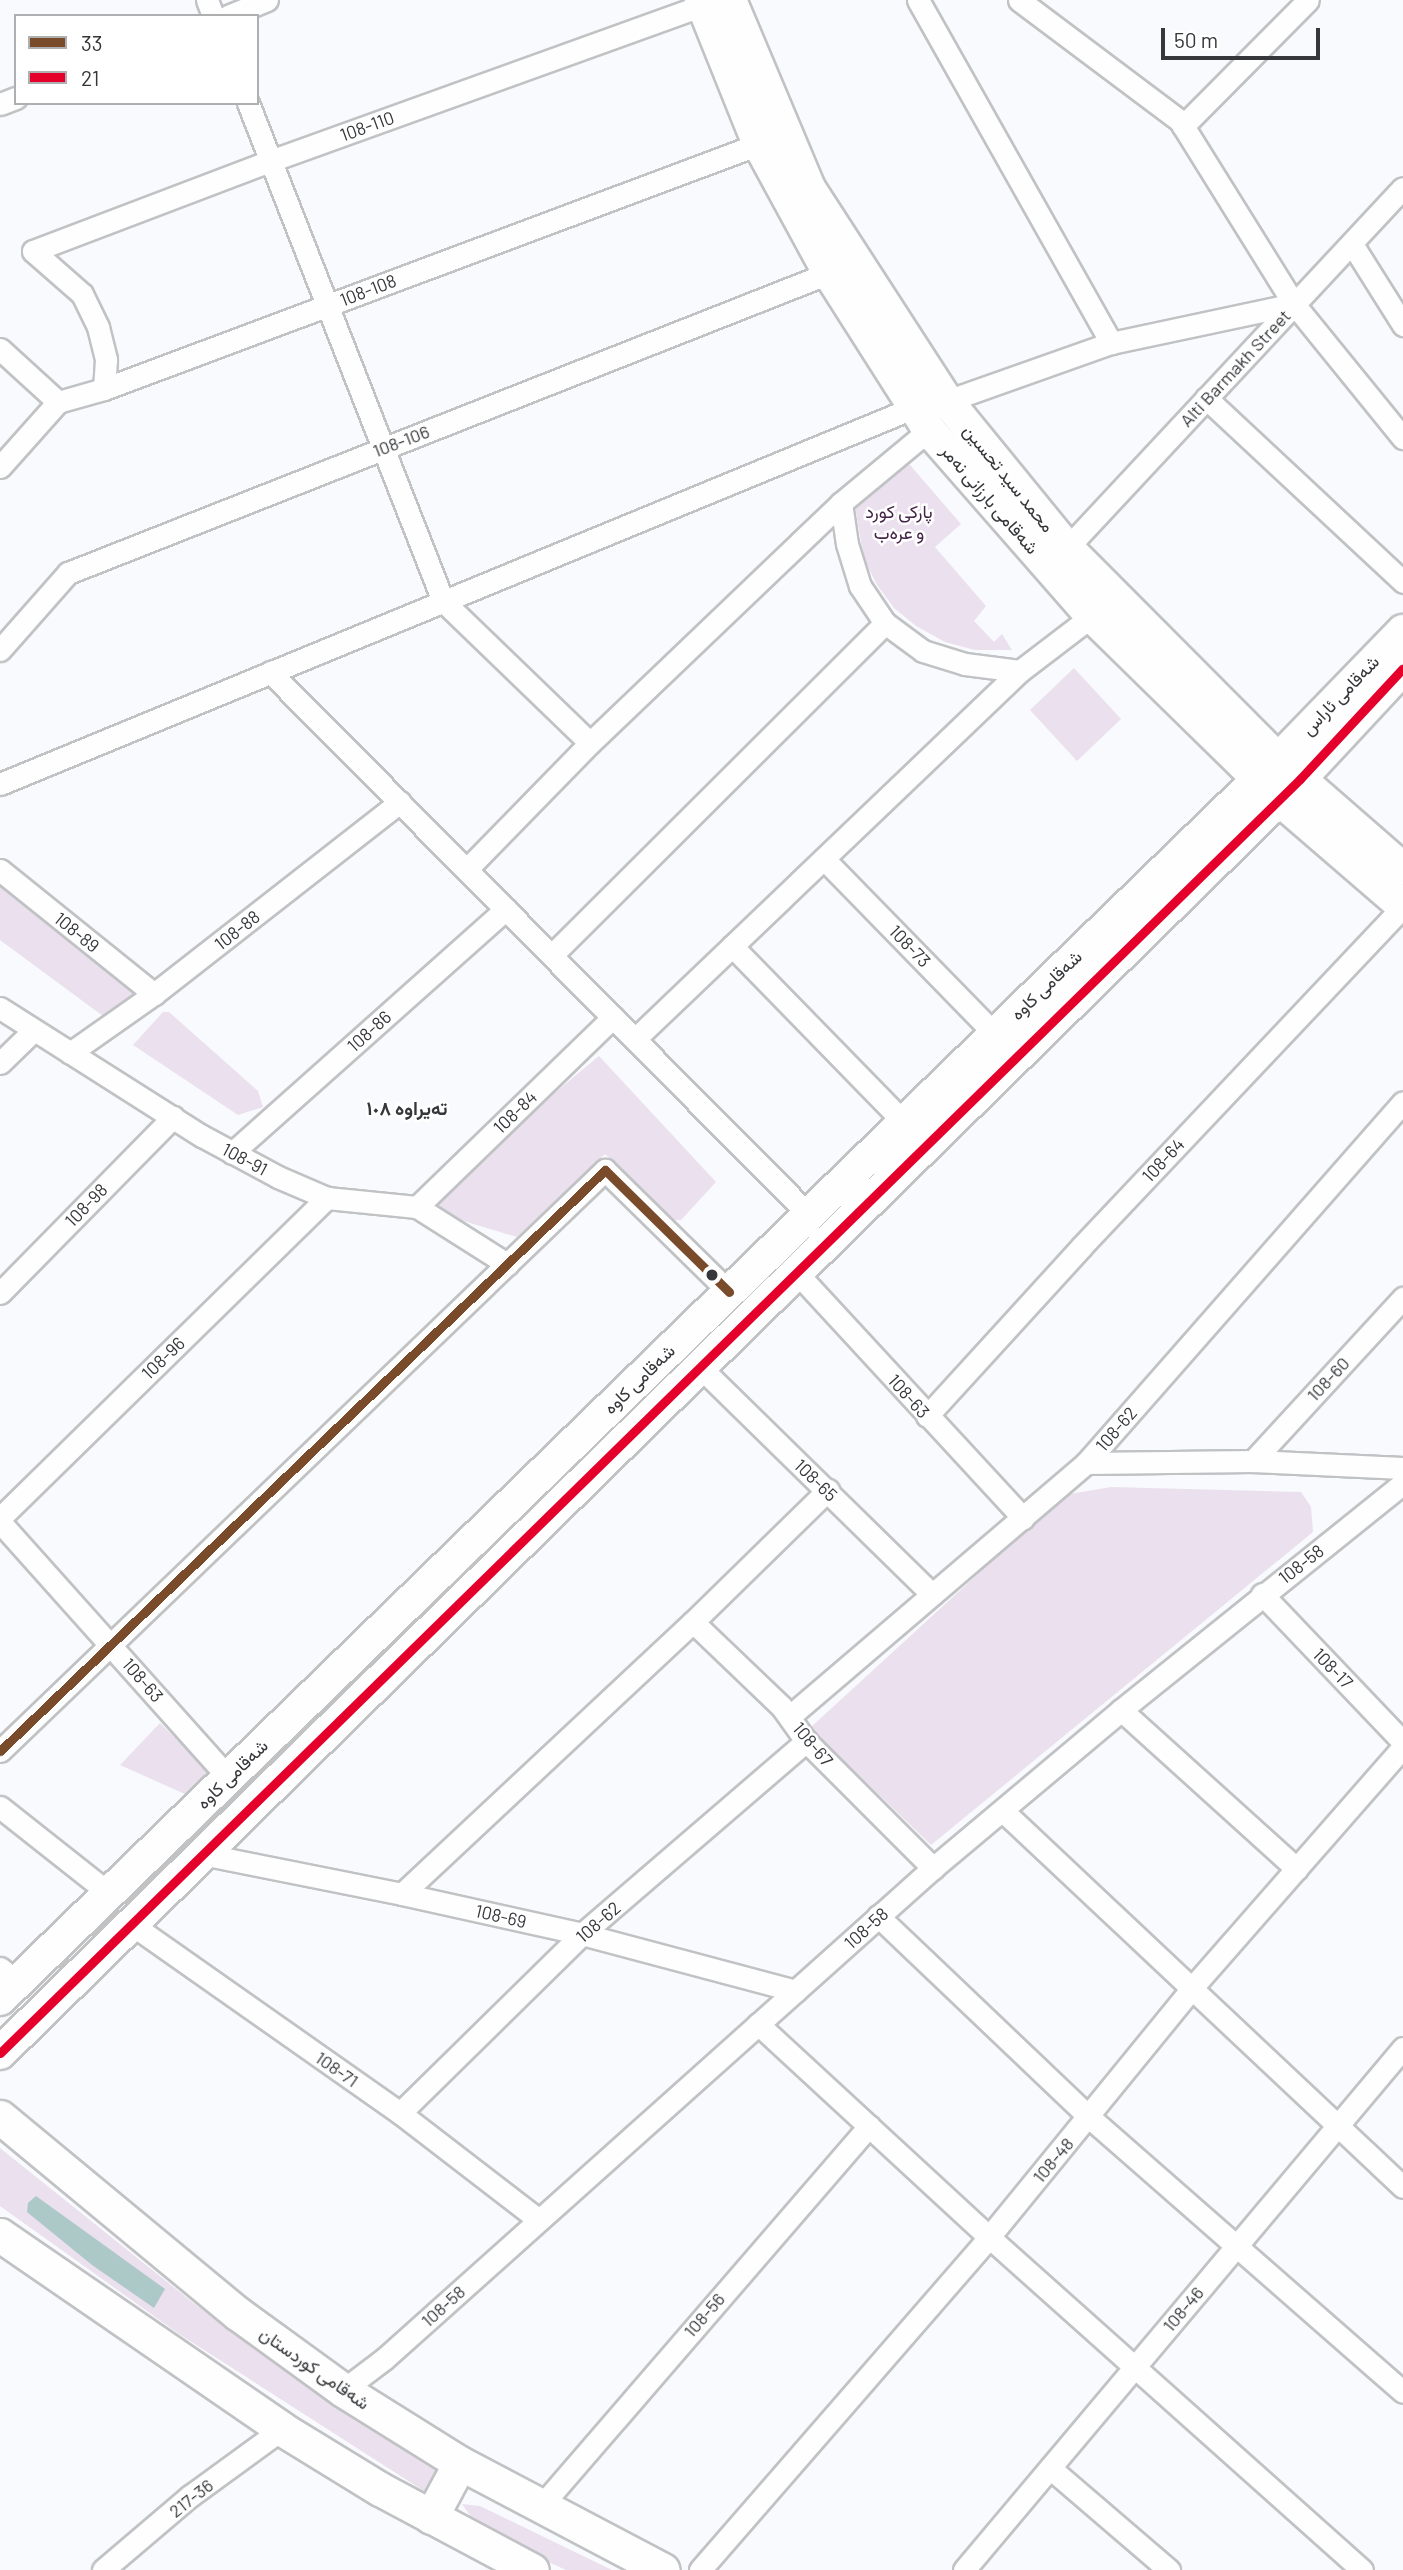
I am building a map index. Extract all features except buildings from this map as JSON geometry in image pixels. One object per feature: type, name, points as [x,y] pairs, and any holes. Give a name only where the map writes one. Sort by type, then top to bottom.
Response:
[{"type":"highway","name":"شەقامی کوردستان","points":[[0,2117],[237,2313],[343,2390],[460,2463],[663,2570]]},
{"type":"highway","points":[[0,2235],[282,2429],[431,2517],[532,2570]]},
{"type":"highway","points":[[431,2517],[460,2463]]},
{"type":"main road","name":"شەقامی بارزانی نەمر","points":[[711,2],[758,144],[830,273],[922,419],[1093,616],[1279,779],[1403,907]]},
{"type":"main road","name":"محمد سید تحسین","points":[[711,2],[809,188],[947,401],[1067,548],[1279,779],[1403,869]]},
{"type":"main road","name":"شەقامی ئاراس","points":[[1279,779],[1403,631]]},
{"type":"main road","name":"شەقامی ئاراس","points":[[1279,779],[1403,668]]},
{"type":"main road","name":"شەقامی کاوە","points":[[6,1983],[109,1893],[995,1034],[1279,779]]},
{"type":"main road","name":"شەقامی کاوە","points":[[4,2045],[131,1924],[989,1083],[1279,779]]},
{"type":"main road","points":[[968,1060],[989,1083]]},
{"type":"street","points":[[233,14],[267,0]]},
{"type":"street","points":[[918,0],[1111,343]]},
{"type":"street","points":[[1021,0],[1183,126],[1294,304],[1399,426]]},
{"type":"street","points":[[1183,126],[1308,0]]},
{"type":"street","name":"108-110","points":[[104,389],[106,360],[98,327],[82,294],[33,251],[270,161],[711,2]]},
{"type":"street","points":[[248,105],[443,601],[590,743]]},
{"type":"street","name":"108-108","points":[[58,402],[104,389],[758,144]]},
{"type":"street","name":"Alti Barmakh Street","points":[[1067,548],[1403,188]]},
{"type":"street","points":[[1352,244],[1403,325]]},
{"type":"street","name":"108-106","points":[[0,650],[68,573],[830,273]]},
{"type":"street","points":[[947,401],[1111,343],[1294,304]]},
{"type":"street","points":[[0,349],[58,402],[0,467]]},
{"type":"street","points":[[1206,398],[1403,582]]},
{"type":"street","points":[[467,869],[590,743],[841,503],[922,419]]},
{"type":"street","points":[[0,784],[443,601],[922,419]]},
{"type":"street","points":[[841,503],[846,544],[860,586],[885,623],[923,651],[965,664],[1020,671]]},
{"type":"street","points":[[635,1040],[1020,671],[1093,616]]},
{"type":"street","points":[[552,955],[885,623]]},
{"type":"street","points":[[270,672],[808,1215]]},
{"type":"street","name":"108-88","points":[[70,1053],[154,994],[400,802]]},
{"type":"street","name":"108-73","points":[[824,859],[995,1034]]},
{"type":"street","name":"108-89","points":[[0,870],[154,994]]},
{"type":"street","name":"108-64","points":[[927,1416],[1082,1246],[1403,907]]},
{"type":"street","name":"108-86","points":[[232,1153],[506,909]]},
{"type":"street","points":[[732,946],[904,1122]]},
{"type":"street","name":"108-91","points":[[0,1008],[232,1153],[327,1198],[417,1207],[507,1264]]},
{"type":"street","name":"108-84","points":[[417,1207],[613,1017]]},
{"type":"street","points":[[0,1063],[34,1030]]},
{"type":"street","name":"108-62","points":[[790,1716],[1086,1463],[1403,1102]]},
{"type":"street","name":"108-98","points":[[0,1293],[173,1117]]},
{"type":"street","points":[[0,1751],[606,1170],[729,1292]]},
{"type":"street","name":"108-96","points":[[0,1520],[327,1198]]},
{"type":"street","name":"108-63","points":[[796,1272],[1023,1518]]},
{"type":"street","name":"108-60","points":[[1253,1461],[1403,1298]]},
{"type":"street","name":"108-65","points":[[700,1367],[932,1594]]},
{"type":"street","points":[[1086,1463],[1253,1461],[1403,1468]]},
{"type":"street","name":"108-58","points":[[343,2390],[384,2359],[933,1868],[1262,1594],[1403,1483]]},
{"type":"street","points":[[402,1894],[693,1622],[828,1490]]},
{"type":"street","name":"108-63","points":[[0,1520],[228,1777]]},
{"type":"street","name":"108-17","points":[[1262,1594],[1403,1744]]},
{"type":"street","name":"108-67","points":[[693,1622],[790,1716],[806,1741],[933,1868]]},
{"type":"street","points":[[1121,1710],[1297,1869]]},
{"type":"street","name":"108-62","points":[[400,2113],[582,1934],[806,1741]]},
{"type":"street","name":"108-48","points":[[700,2570],[989,2237],[1191,1989],[1403,1744]]},
{"type":"street","points":[[0,1807],[109,1893]]},
{"type":"street","points":[[1003,1811],[1403,2187]]},
{"type":"street","name":"108-69","points":[[202,1854],[582,1934],[796,1991]]},
{"type":"street","points":[[878,1916],[1089,2117],[1235,2248],[1403,2392]]},
{"type":"street","name":"108-71","points":[[131,1924],[400,2113],[539,2220]]},
{"type":"street","points":[[758,2024],[989,2237],[1362,2570]]},
{"type":"street","name":"108-46","points":[[964,2570],[1403,2048]]},
{"type":"street","name":"108-56","points":[[541,2506],[869,2126]]},
{"type":"street","name":"217-36","points":[[111,2568],[190,2496],[282,2429]]},
{"type":"street","points":[[1050,2468],[1169,2570]]},
{"type":"green space","name":"پاركی كورد و عرەب","points":[[898,463],[910,465],[961,524],[935,547],[986,606],[974,621],[994,642],[1002,634],[1012,650],[975,650],[945,642],[916,626],[894,608],[877,585],[864,559],[855,507]]},
{"type":"green space","points":[[1074,668],[1121,719],[1077,761],[1030,710]]},
{"type":"green space","points":[[0,881],[139,995],[107,1019],[0,940]]},
{"type":"green space","points":[[163,1012],[169,1012],[258,1091],[263,1107],[238,1115],[133,1045]]},
{"type":"green space","points":[[599,1056],[716,1182],[681,1220],[672,1220],[605,1154],[517,1237],[417,1207]]},
{"type":"green space","points":[[1111,1487],[1301,1492],[1311,1507],[1313,1532],[931,1845],[810,1728],[1064,1495]]},
{"type":"green space","points":[[160,1723],[210,1772],[187,1795],[120,1765]]},
{"type":"green space","points":[[0,2148],[196,2305],[443,2470],[427,2493],[179,2334],[0,2206]]},
{"type":"green space","points":[[462,2504],[480,2506],[612,2570],[566,2570],[500,2540],[472,2518]]},
{"type":"shaded area","points":[[36,2196],[165,2289],[154,2308],[92,2265],[27,2212],[28,2203]]},
{"type":"transit line","name":"21","points":[[0,2053],[1300,779],[1403,668]]},
{"type":"transit line","name":"33","points":[[0,1751],[605,1170],[729,1292]]},
{"type":"district","name":"تەیراوە ١٠٨","points":[[407,1108]]}]
